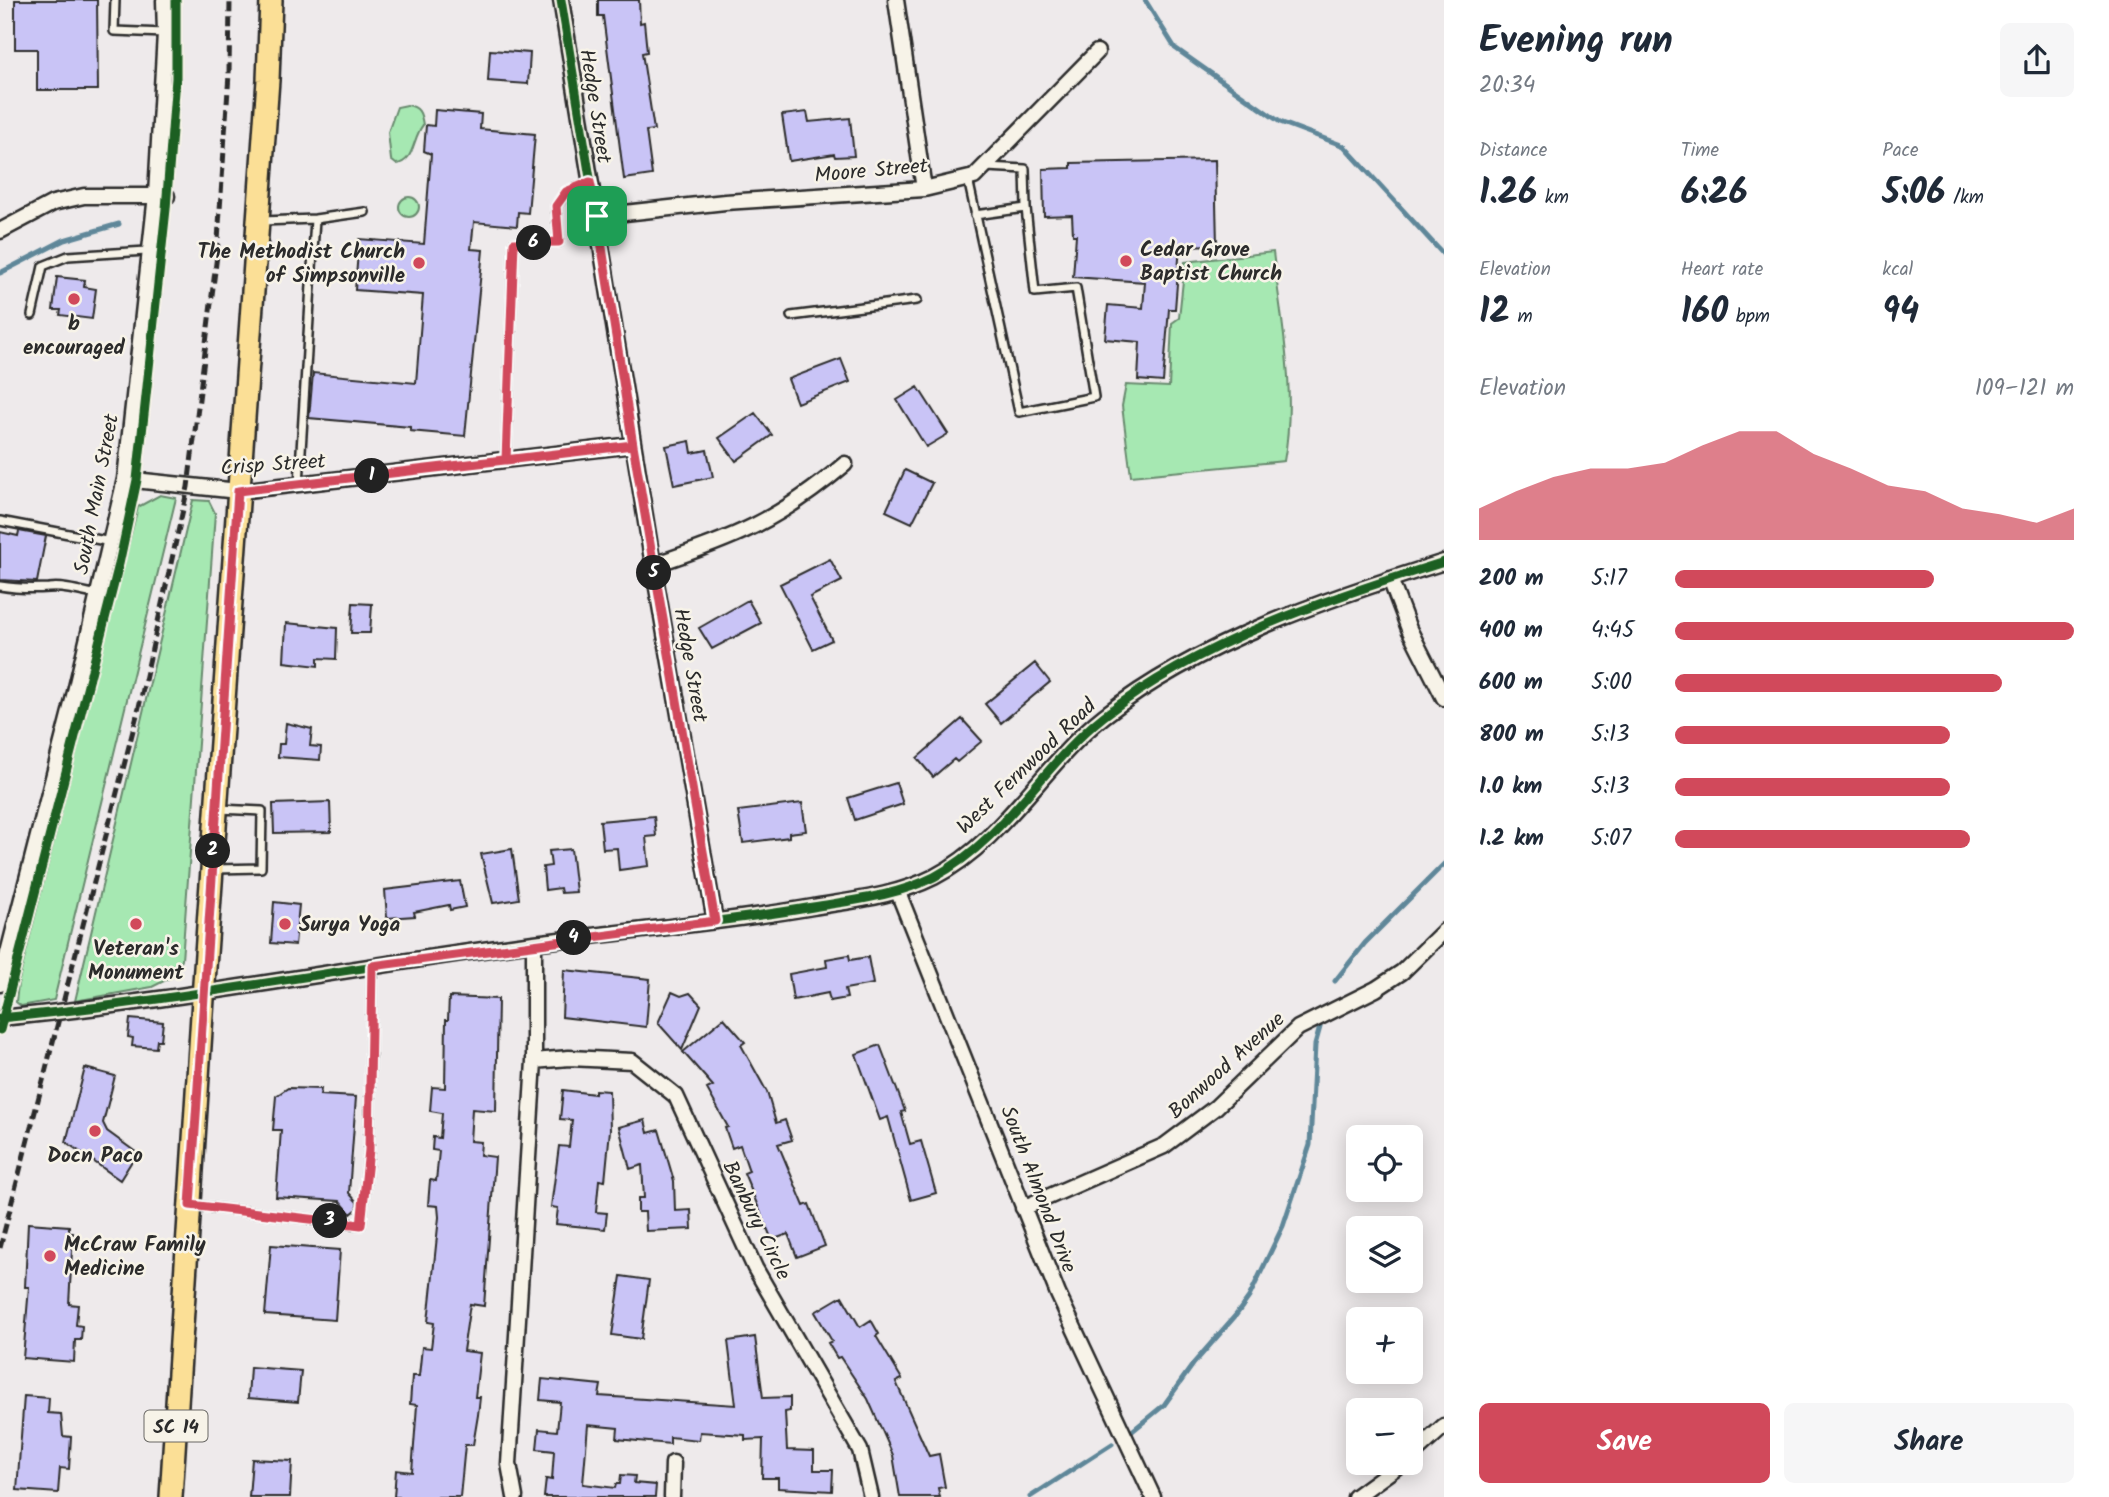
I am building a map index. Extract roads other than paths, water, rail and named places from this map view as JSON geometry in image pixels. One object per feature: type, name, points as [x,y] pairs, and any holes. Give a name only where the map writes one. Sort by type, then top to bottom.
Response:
[{"type":"main road","name":"SC 14","points":[[171,1497],[271,0]]},
{"type":"street","name":"South Main Street","points":[[0,984],[112,542],[125,478],[161,195],[164,0]]},
{"type":"street","name":"Hedge Street","points":[[561,0],[653,565],[715,921]]},
{"type":"street","points":[[896,0],[924,190]]},
{"type":"street","name":"Moore Street","points":[[597,216],[725,202],[924,190],[974,177],[1097,51]]},
{"type":"street","points":[[0,230],[63,201],[84,197],[161,195]]},
{"type":"street","name":"Crisp Street","points":[[125,478],[238,491],[633,445]]},
{"type":"street","points":[[653,565],[724,541],[772,518],[806,497],[845,464]]},
{"type":"street","name":"West Fernwood Road","points":[[0,1018],[203,992],[534,943],[715,921],[898,892],[937,875],[974,848],[1011,814],[1080,737],[1125,702],[1190,663],[1272,623],[1444,562]]},
{"type":"street","points":[[1390,579],[1409,629],[1444,698]]},
{"type":"street","name":"South Almond Drive","points":[[898,892],[1058,1294],[1153,1497]]},
{"type":"street","name":"Bonwood Avenue","points":[[1023,1208],[1164,1146],[1216,1107],[1298,1027],[1376,989],[1402,972],[1444,931]]},
{"type":"street","points":[[515,1497],[509,1464],[534,1061],[534,943]]},
{"type":"street","name":"Banbury Circle","points":[[534,1061],[569,1058],[632,1061],[676,1096],[755,1268],[860,1450],[871,1497]]},
{"type":"street","points":[[1423,1445],[1444,1426]]},
{"type":"street","points":[[672,1497],[674,1463]]},
{"type":"street","points":[[1355,1497],[1385,1475]]},
{"type":"lane","points":[[115,0],[114,31],[165,33]]},
{"type":"lane","points":[[968,178],[1019,412],[1094,397],[1076,288],[1035,292],[1026,208],[1025,169],[984,167]]},
{"type":"lane","points":[[506,460],[514,243],[559,242],[556,206],[566,192],[590,182]]},
{"type":"lane","points":[[975,215],[1026,208]]},
{"type":"lane","points":[[258,221],[315,219],[365,212]]},
{"type":"lane","points":[[299,485],[315,219]]},
{"type":"lane","points":[[32,315],[43,266],[68,256],[156,250]]},
{"type":"lane","points":[[791,316],[917,300]]},
{"type":"lane","points":[[0,522],[112,542]]},
{"type":"lane","points":[[0,586],[40,591],[47,587],[70,589],[98,595]]},
{"type":"lane","points":[[212,869],[261,867],[262,811],[216,809]]},
{"type":"lane","points":[[190,1205],[361,1225],[369,1150],[372,966]]},
{"type":"waterway","points":[[1145,0],[1175,48],[1280,122],[1344,146],[1444,255]]},
{"type":"waterway","points":[[0,273],[64,240],[119,224]]},
{"type":"waterway","points":[[1335,981],[1365,943],[1444,864]]},
{"type":"waterway","points":[[1131,1432],[1164,1405],[1194,1363],[1236,1315],[1249,1297],[1283,1226],[1310,1145],[1315,1045],[1320,1027]]},
{"type":"waterway","points":[[1030,1497],[1112,1444]]},
{"type":"railway","points":[[0,1248],[139,707],[188,487],[217,255],[229,74],[230,0]]},
{"type":"place","name":"Cedar Grove Baptist Church","points":[[1126,261]]},
{"type":"place","name":"The Methodist Church of Simpsonville","points":[[419,263]]},
{"type":"place","name":"b encouraged","points":[[74,299]]},
{"type":"place","name":"Veteran's Monument","points":[[136,924]]},
{"type":"place","name":"Surya Yoga","points":[[285,924]]},
{"type":"place","name":"Docn Paco","points":[[95,1131]]},
{"type":"place","name":"McCraw Family Medicine","points":[[50,1256]]}]
